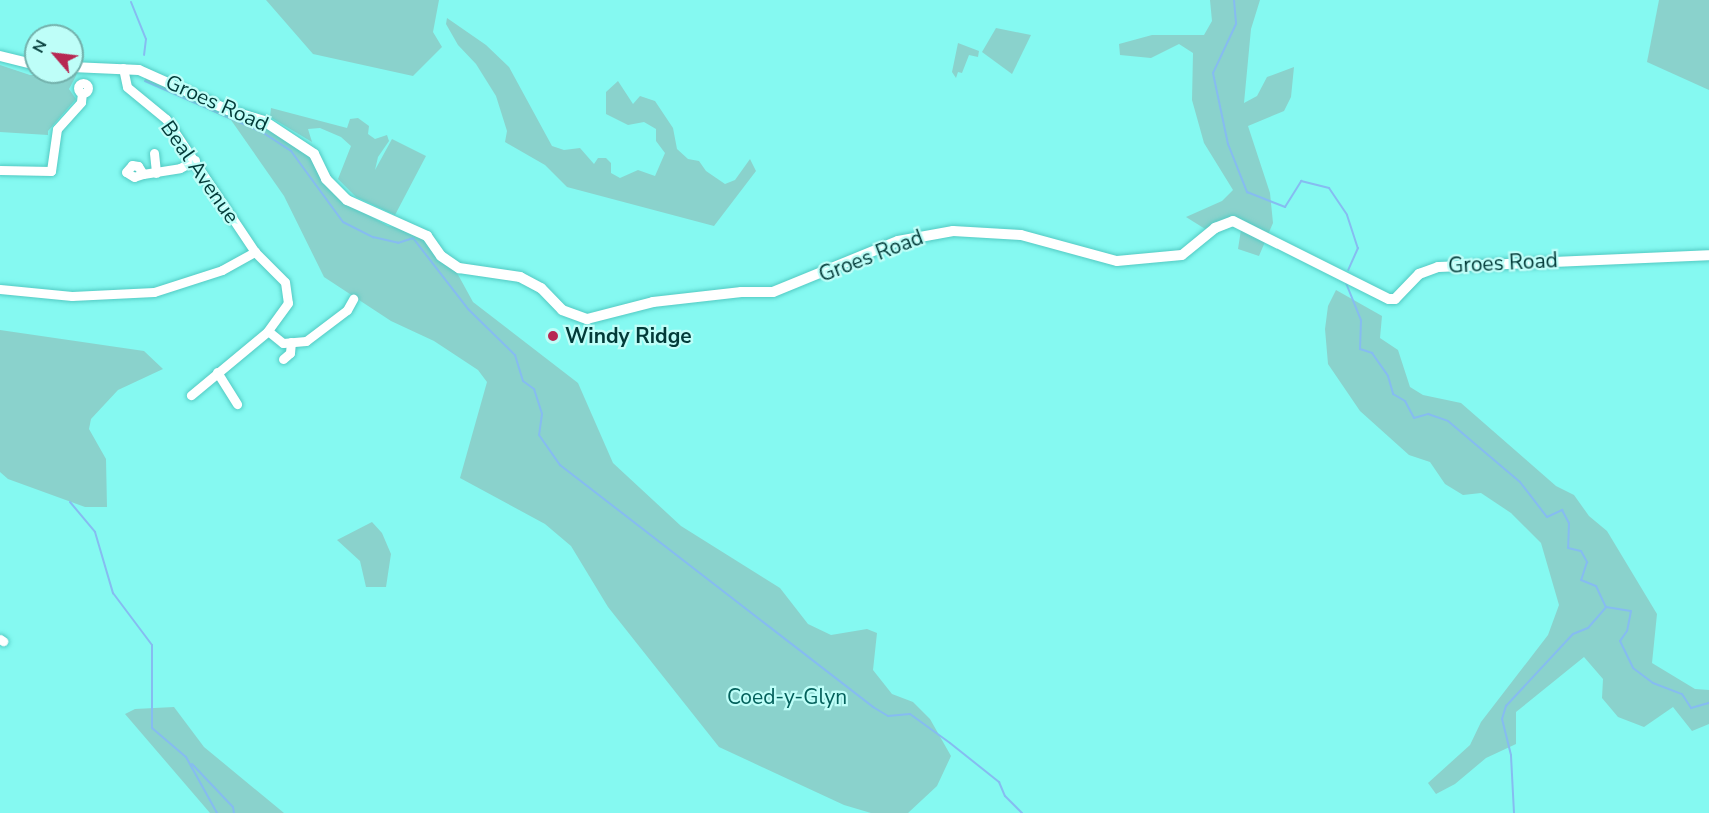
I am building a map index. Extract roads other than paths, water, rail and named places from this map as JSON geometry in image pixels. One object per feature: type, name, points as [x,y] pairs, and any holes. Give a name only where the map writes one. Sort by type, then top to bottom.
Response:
[{"type":"street","points":[[0,56],[24,62]]},
{"type":"street","name":"Groes Road","points":[[84,67],[123,68],[162,78],[228,111],[264,121],[314,154],[326,178],[347,200],[427,236],[441,255],[459,268],[520,278],[541,288],[562,310],[587,319],[653,302],[741,292],[773,292],[897,241],[953,231],[1021,235],[1117,261],[1182,255],[1215,228],[1233,221],[1389,299],[1400,294],[1419,274],[1438,267],[1709,255]]},
{"type":"street","name":"Beal Avenue","points":[[123,68],[127,87],[166,119],[255,252],[285,282],[288,303],[268,331],[191,395]]},
{"type":"street","points":[[0,170],[51,171],[57,129],[81,102],[82,93]]},
{"type":"street","points":[[154,153],[156,172]]},
{"type":"street","points":[[143,174],[180,168],[195,160]]},
{"type":"street","points":[[0,289],[72,297],[154,292],[222,270],[255,252]]},
{"type":"street","points":[[268,331],[283,344],[306,340],[333,326],[353,299]]},
{"type":"street","points":[[283,359],[290,353],[291,342]]},
{"type":"street","points":[[217,372],[237,404]]},
{"type":"waterway","points":[[1234,0],[1236,24],[1213,73],[1228,144],[1247,192],[1285,207],[1301,181],[1329,188],[1347,215],[1358,248],[1348,270]]},
{"type":"waterway","points":[[131,2],[146,39],[144,55]]},
{"type":"waterway","points":[[145,81],[262,132],[291,151],[343,222],[373,237],[398,243],[413,238],[468,309],[515,355],[523,381],[534,389],[542,414],[539,435],[560,465],[873,707],[888,716],[910,714],[950,743],[999,782],[1005,796],[1022,813]]},
{"type":"waterway","points":[[1346,283],[1361,320],[1360,349],[1372,353],[1388,376],[1393,394],[1405,401],[1414,418],[1428,414],[1448,421],[1520,482],[1547,517],[1562,510],[1569,523],[1568,548],[1581,551],[1587,562],[1581,580],[1596,586],[1606,607],[1631,611],[1627,631],[1620,641],[1633,668],[1653,683],[1682,694],[1691,708],[1709,703]]},
{"type":"waterway","points":[[70,502],[95,532],[113,593],[152,645],[152,728],[186,757],[217,813]]},
{"type":"waterway","points":[[1514,813],[1511,755],[1502,719],[1506,706],[1573,634],[1588,628],[1606,607]]},
{"type":"waterway","points":[[192,764],[233,807],[234,813]]},
{"type":"place","name":"Windy Ridge","points":[[553,336]]},
{"type":"park label","name":"Coed-y-Glyn","points":[[787,697]]}]
